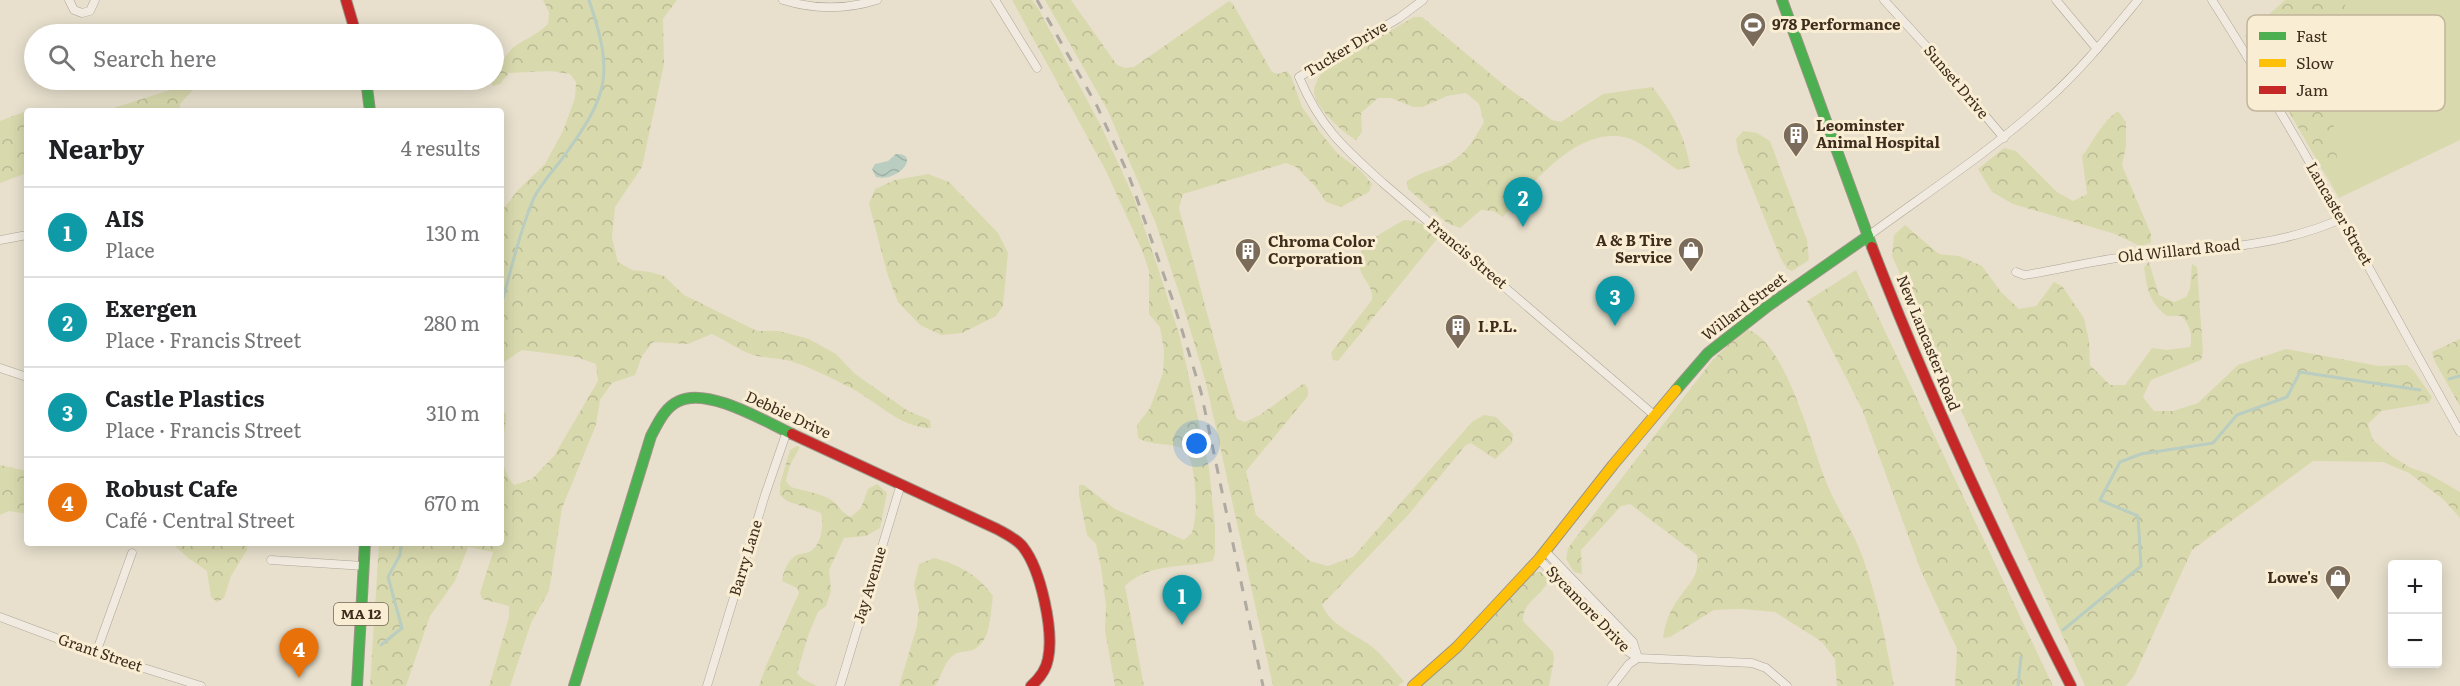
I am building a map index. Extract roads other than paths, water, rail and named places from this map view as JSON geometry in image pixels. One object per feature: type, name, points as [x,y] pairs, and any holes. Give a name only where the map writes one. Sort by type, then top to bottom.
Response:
[{"type":"street","points":[[69,0],[74,10],[82,13],[93,8],[95,0]]},
{"type":"street","points":[[346,0],[353,24]]},
{"type":"street","points":[[783,0],[812,7],[834,9],[877,0]]},
{"type":"street","points":[[995,0],[1037,68]]},
{"type":"street","name":"Tucker Drive","points":[[1299,77],[1399,18],[1423,0]]},
{"type":"street","name":"New Lancaster Road","points":[[1782,0],[1844,178],[1958,456],[2028,606],[2071,686]]},
{"type":"street","name":"Sunset Drive","points":[[1884,0],[2004,138]]},
{"type":"street","points":[[2056,0],[2097,49]]},
{"type":"street","name":"Willard Street","points":[[1413,686],[1457,647],[1542,555],[1654,415],[1708,353],[1735,330],[2004,138],[2048,100],[2097,49],[2138,0]]},
{"type":"street","name":"Lancaster Street","points":[[2212,0],[2247,56]]},
{"type":"street","name":"Francis Street","points":[[1299,77],[1319,118],[1354,156],[1654,415]]},
{"type":"street","points":[[367,90],[370,108]]},
{"type":"street","name":"Lancaster Street","points":[[2279,111],[2460,432]]},
{"type":"street","name":"Old Willard Road","points":[[2016,272],[2024,275],[2115,258],[2265,242],[2301,234],[2341,219]]},
{"type":"street","points":[[0,240],[24,236]]},
{"type":"street","points":[[0,368],[24,376]]},
{"type":"street","name":"Debbie Drive","points":[[574,686],[651,435],[667,408],[686,396],[705,396],[787,431],[1012,537],[1025,549],[1037,574],[1050,644],[1046,666],[1038,680],[1031,686]]},
{"type":"street","name":"Barry Lane","points":[[707,686],[765,495],[787,431]]},
{"type":"street","name":"Jay Avenue","points":[[840,686],[901,484]]},
{"type":"street","name":"MA 12","points":[[357,686],[365,546]]},
{"type":"street","points":[[96,653],[132,553]]},
{"type":"street","name":"Sycamore Drive","points":[[1542,555],[1624,649],[1638,658],[1752,663],[1766,668],[1787,686]]},
{"type":"street","points":[[271,560],[364,566]]},
{"type":"street","name":"Grant Street","points":[[0,617],[96,653],[201,686]]},
{"type":"street","points":[[1612,686],[1629,664],[1638,658]]},
{"type":"water","points":[[896,154],[907,158],[904,167],[892,176],[876,177],[872,169],[875,164],[888,161]]},
{"type":"waterway","points":[[504,294],[519,239],[533,200],[577,137],[598,101],[604,67],[602,48],[589,0]]},
{"type":"waterway","points":[[2063,630],[2141,566],[2138,516],[2100,500],[2120,462],[2141,454],[2213,443],[2237,415],[2287,397],[2300,372],[2420,390]]},
{"type":"waterway","points":[[2449,379],[2460,376]]},
{"type":"waterway","points":[[381,645],[402,628],[388,577],[400,555],[401,546]]},
{"type":"waterway","points":[[2018,686],[2021,657]]},
{"type":"railway","points":[[1037,0],[1097,106],[1129,176],[1173,301],[1201,392],[1263,686]]},
{"type":"place","name":"978 Performance","points":[[1753,48]]},
{"type":"place","name":"Leominster Animal Hospital","points":[[1796,158]]},
{"type":"place","name":"Exergen","points":[[1523,227]]},
{"type":"place","name":"A & B Tire Service","points":[[1691,273]]},
{"type":"place","name":"Chroma Color Corporation","points":[[1248,274]]},
{"type":"place","name":"Castle Plastics","points":[[1615,326]]},
{"type":"place","name":"I.P.L.","points":[[1458,350]]},
{"type":"place","name":"Lowe's","points":[[2338,601]]},
{"type":"place","name":"AIS","points":[[1182,625]]},
{"type":"place","name":"Robust Cafe","points":[[299,678]]}]
